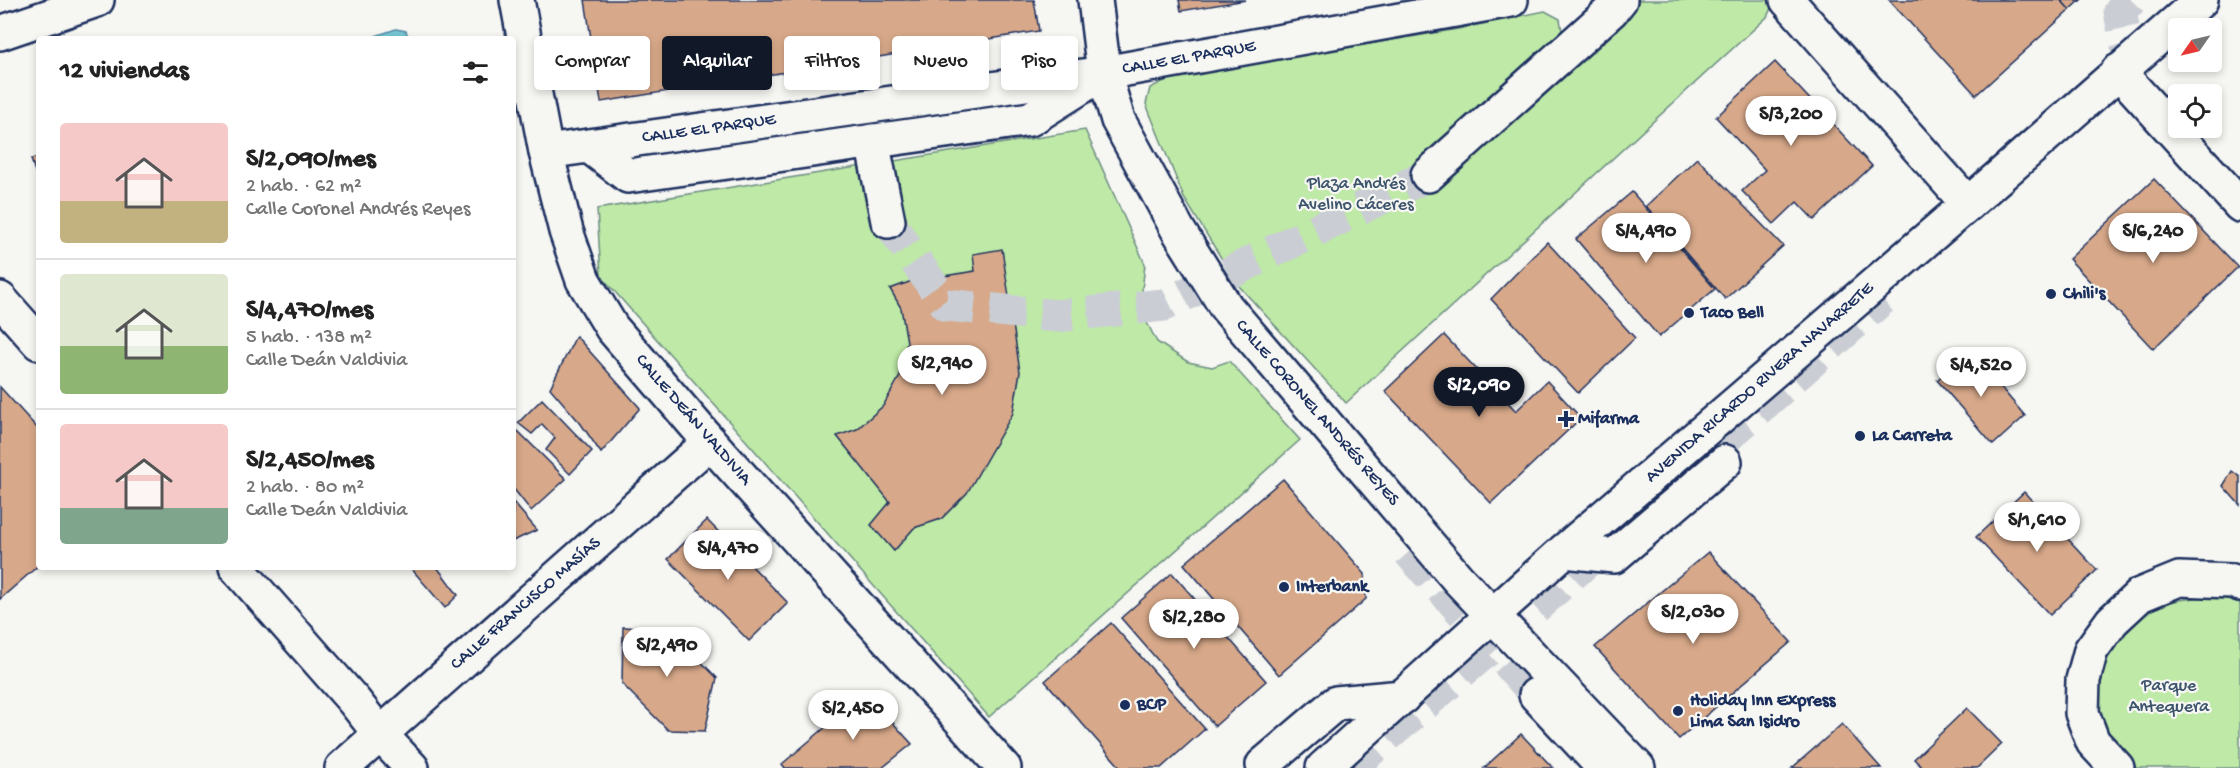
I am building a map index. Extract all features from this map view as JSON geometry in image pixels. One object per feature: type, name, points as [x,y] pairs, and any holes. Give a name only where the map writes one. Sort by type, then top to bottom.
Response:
[{"type":"street","points":[[0,33],[97,0]]},
{"type":"street","name":"CALLE DEÁN VALDIVIA","points":[[517,0],[546,152],[566,231],[583,280],[612,328],[710,442],[1004,768]]},
{"type":"street","name":"CALLE CORONEL ANDRÉS REYES","points":[[1095,0],[1104,73],[1119,120],[1178,230],[1226,307],[1324,424],[1493,617],[1638,768]]},
{"type":"street","name":"CALLE EL PARQUE","points":[[546,152],[1104,73],[1510,0]]},
{"type":"street","points":[[1428,175],[1603,18],[1620,0]]},
{"type":"street","points":[[1787,0],[1968,204]]},
{"type":"street","name":"AVENIDA RICARDO RIVERA NAVARRETE","points":[[1323,768],[1564,551],[1968,204],[2200,0]]},
{"type":"street","points":[[2118,71],[2240,205]]},
{"type":"street","points":[[589,146],[628,176],[1030,119],[1104,73]]},
{"type":"street","points":[[872,141],[888,221]]},
{"type":"street","points":[[0,299],[36,340]]},
{"type":"street","name":"CALLE FRANCISCO MASÍAS","points":[[342,768],[710,442]]},
{"type":"street","points":[[1342,442],[1335,467],[1409,552]]},
{"type":"street","points":[[1564,551],[1614,556],[1725,462]]},
{"type":"street","points":[[239,570],[412,768]]},
{"type":"street","points":[[2117,768],[2093,742],[2082,713],[2082,680],[2091,650],[2112,621],[2140,595],[2179,579],[2232,581],[2240,584]]},
{"type":"street","points":[[1536,695],[1604,768]]},
{"type":"street","points":[[1263,765],[1336,703],[1403,697]]},
{"type":"green space","name":"Plaza Andrés Avelino Cáceres","points":[[1639,0],[1768,0],[1771,8],[1767,17],[1346,403],[1238,285],[1184,198],[1146,104],[1150,88],[1172,77],[1458,29],[1545,11],[1560,19],[1565,50],[1605,28]]},
{"type":"green space","points":[[1085,130],[1145,264],[1140,309],[1157,342],[1188,362],[1212,367],[1229,361],[1300,440],[989,717],[601,276],[597,209]]},
{"type":"green space","name":"Parque Antequera","points":[[2218,596],[2240,603],[2240,768],[2135,768],[2107,738],[2098,716],[2096,698],[2099,680],[2106,662],[2126,630],[2155,608],[2178,600]]},
{"type":"water","points":[[396,29],[406,31],[408,36],[375,36]]},
{"type":"building","points":[[585,0],[1034,0],[1039,31],[989,39],[989,36],[892,36],[892,55],[880,57],[880,36],[784,36],[784,72],[772,74],[772,36],[662,36],[662,90],[675,90],[601,102],[599,90],[650,90],[650,36],[591,36]]},
{"type":"building","points":[[1179,0],[1246,0],[1181,11]]},
{"type":"building","points":[[1889,0],[2061,0],[2070,10],[1976,95]]},
{"type":"building","points":[[2061,0],[2081,0],[2070,10]]},
{"type":"building","points":[[1775,62],[1872,166],[1814,220],[1797,202],[1774,224],[1742,191],[1765,170],[1716,117]]},
{"type":"building","points":[[36,158],[36,175],[31,159]]},
{"type":"building","points":[[1697,158],[1783,246],[1725,299],[1646,206]]},
{"type":"building","points":[[2154,179],[2238,267],[2153,349],[2069,259]]},
{"type":"building","points":[[1632,192],[1715,289],[1659,337],[1576,239]]},
{"type":"building","points":[[1547,242],[1635,338],[1578,393],[1491,299]]},
{"type":"building","points":[[1002,249],[1020,372],[1013,413],[967,493],[941,519],[914,528],[894,551],[871,525],[890,502],[837,436],[857,429],[883,406],[900,376],[907,342],[901,308],[890,289],[912,281],[975,271],[973,254]]},
{"type":"building","points":[[1444,335],[1516,411],[1547,381],[1581,418],[1491,503],[1385,391]]},
{"type":"building","points":[[576,336],[640,408],[601,453],[581,424],[550,388]]},
{"type":"building","points":[[1970,351],[2025,416],[1993,445],[1937,380]]},
{"type":"building","points":[[0,387],[36,427],[36,568],[0,599]]},
{"type":"building","points":[[542,399],[592,451],[570,474],[546,450],[555,438],[542,424],[532,434],[518,423]]},
{"type":"building","points":[[518,431],[566,479],[531,511],[516,492],[516,433]]},
{"type":"building","points":[[2232,471],[2240,477],[2240,505],[2223,486]]},
{"type":"building","name":"Interbank","points":[[1283,479],[1365,574],[1366,599],[1279,675],[1184,564]]},
{"type":"building","points":[[2024,492],[2097,570],[2050,615],[1976,537]]},
{"type":"building","points":[[516,506],[537,530],[516,540]]},
{"type":"building","points":[[707,520],[788,603],[749,641],[668,559]]},
{"type":"building","points":[[1708,552],[1791,642],[1679,739],[1595,647]]},
{"type":"building","points":[[413,570],[439,570],[458,595],[445,608]]},
{"type":"building","points":[[1172,573],[1266,681],[1215,726],[1121,618]]},
{"type":"building","name":"BCP","points":[[1111,623],[1205,729],[1161,768],[1121,768],[1045,681]]},
{"type":"building","points":[[623,627],[669,629],[717,678],[705,731],[668,730],[622,684]]},
{"type":"building","points":[[866,693],[912,744],[882,768],[785,768],[782,764]]},
{"type":"building","points":[[1967,708],[2002,744],[1977,768],[1923,768],[1914,759]]},
{"type":"building","points":[[1842,724],[1881,768],[1792,768]]},
{"type":"building","points":[[1521,734],[1553,768],[1484,768]]},
{"type":"tunnel","points":[[2131,0],[2120,12],[2133,76]]},
{"type":"tunnel","points":[[888,221],[946,305],[1057,316],[1164,305],[1428,175]]},
{"type":"tunnel","points":[[1647,508],[1882,299]]},
{"type":"tunnel","points":[[1350,768],[1611,540]]},
{"type":"tunnel","points":[[1409,552],[1536,695]]},
{"type":"place","name":"Chili's","points":[[2051,294]]},
{"type":"place","name":"Taco Bell","points":[[1689,313]]},
{"type":"place","name":"Mifarma","points":[[1566,419]]},
{"type":"place","name":"La Carreta","points":[[1860,436]]},
{"type":"place","name":"Interbank","points":[[1284,587]]},
{"type":"place","name":"BCP","points":[[1125,705]]},
{"type":"place","name":"Holiday Inn Express Lima San Isidro","points":[[1678,711]]}]
